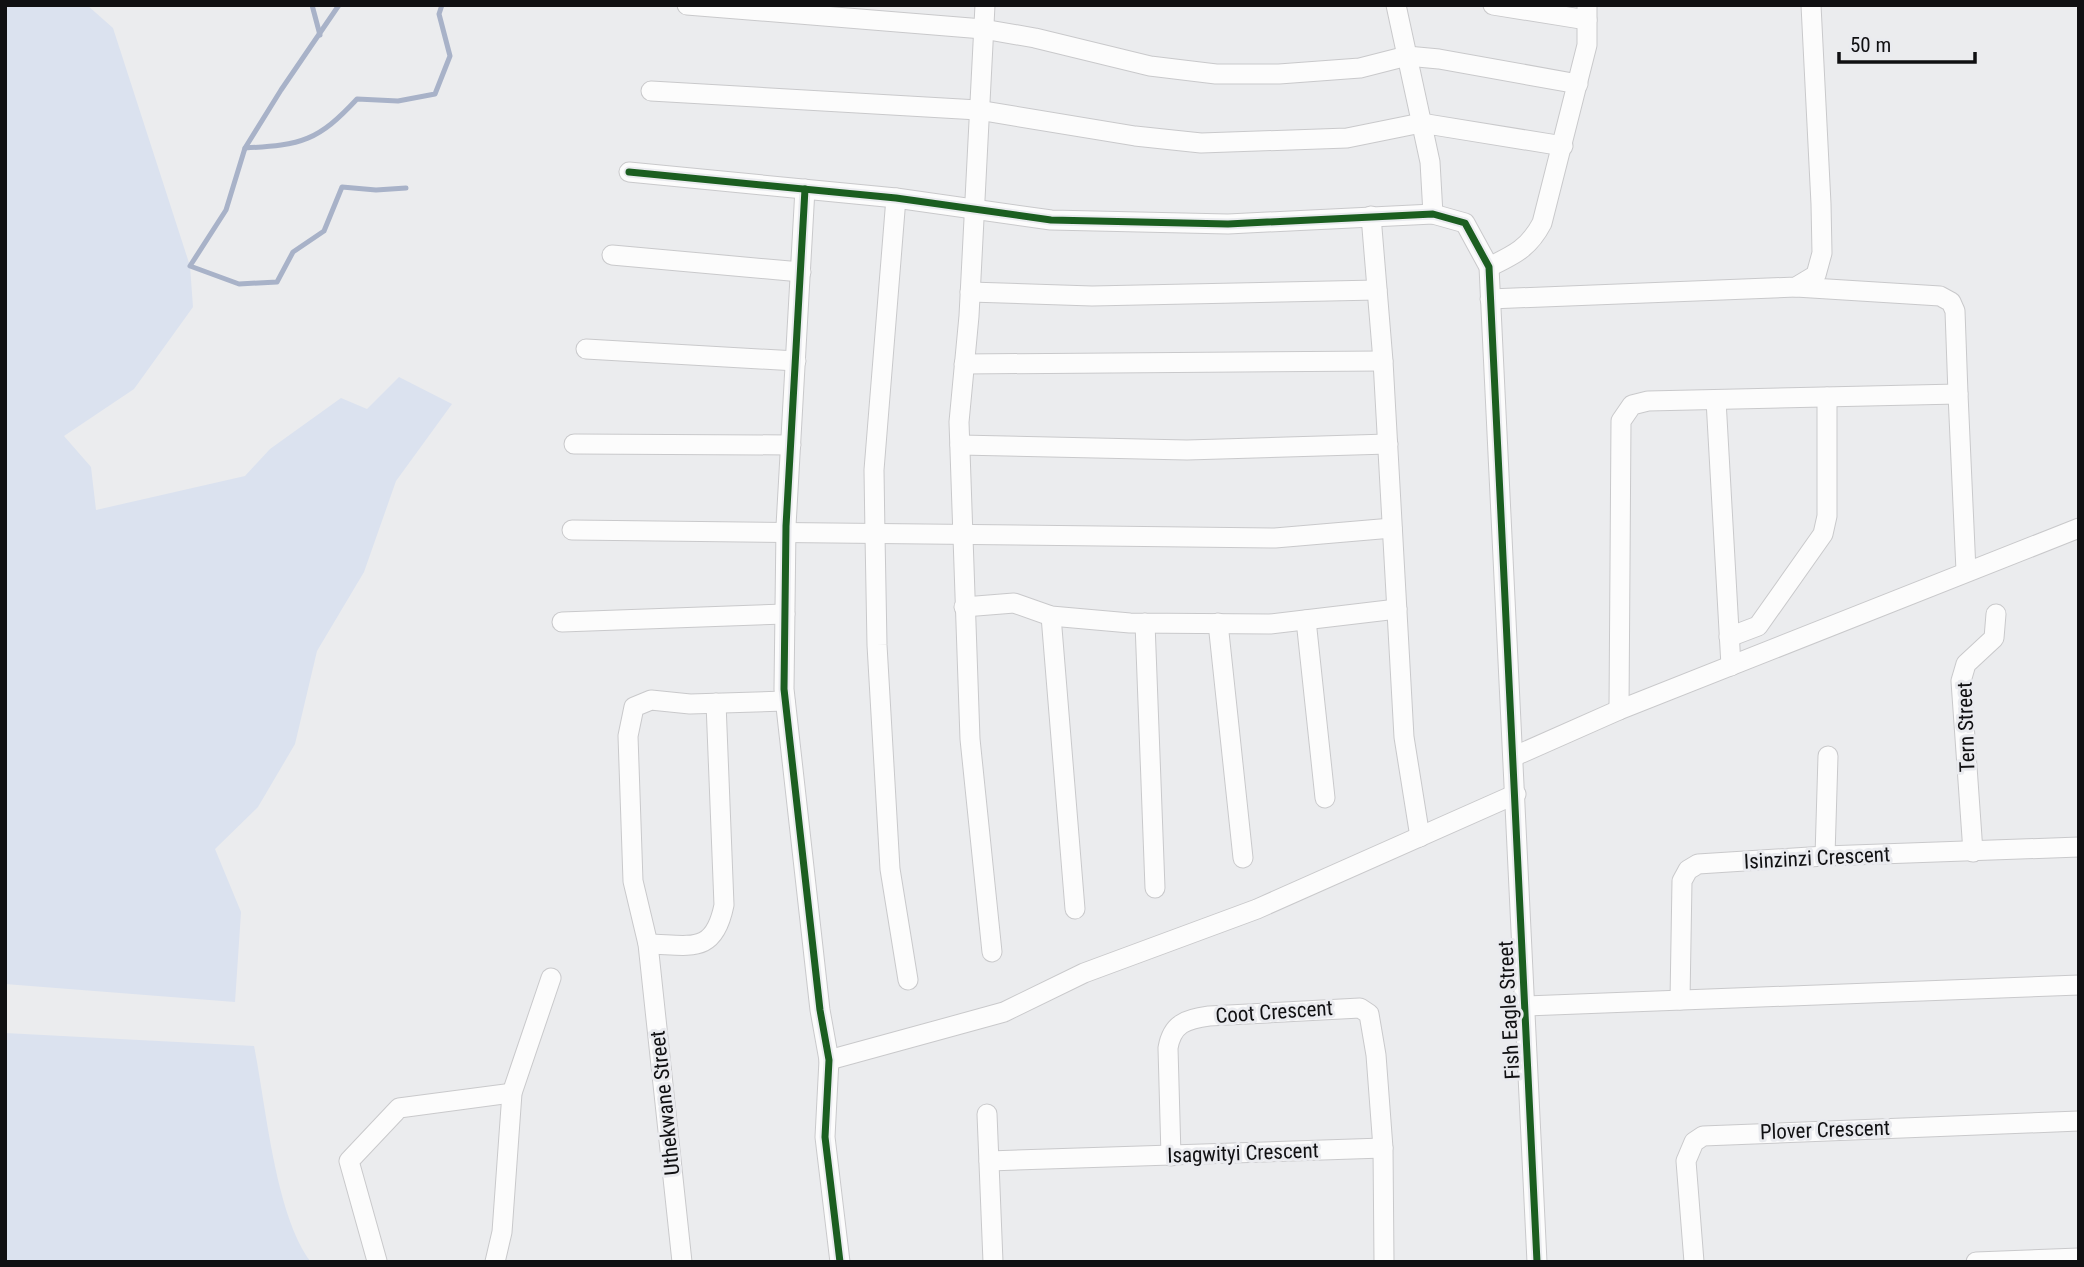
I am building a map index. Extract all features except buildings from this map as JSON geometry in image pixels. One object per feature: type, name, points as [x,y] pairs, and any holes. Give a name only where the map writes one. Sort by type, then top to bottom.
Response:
[{"type":"street","points":[[687,5],[983,29],[1035,38],[1150,66],[1216,74],[1279,74],[1360,68],[1407,56],[1439,58],[1578,84]]},
{"type":"street","points":[[985,5],[960,445],[970,739],[992,952]]},
{"type":"street","points":[[1396,5],[1430,162],[1433,214]]},
{"type":"street","points":[[629,172],[896,198],[1051,220],[1228,224],[1433,214],[1465,223],[1489,267],[1520,252],[1533,241],[1542,223],[1587,44],[1587,13],[1493,5]]},
{"type":"street","points":[[1796,287],[1816,275],[1822,253],[1811,5]]},
{"type":"street","points":[[651,91],[978,110],[1201,143],[1347,138],[1421,123],[1563,146]]},
{"type":"street","points":[[805,190],[786,535],[785,701],[820,1010],[829,1060],[825,1137],[840,1262]]},
{"type":"street","points":[[896,198],[874,470],[877,645],[890,869],[908,980]]},
{"type":"street","points":[[1371,216],[1383,361],[1404,737],[1420,836]]},
{"type":"street","points":[[612,255],[801,272]]},
{"type":"street","name":"Fish Eagle Street","points":[[1489,267],[1515,756],[1537,1262]]},
{"type":"street","points":[[1490,299],[1796,287],[1940,296],[1951,302],[1955,311],[1966,571]]},
{"type":"street","points":[[970,292],[1092,296],[1377,290]]},
{"type":"street","points":[[586,349],[796,361]]},
{"type":"street","points":[[964,364],[1383,361]]},
{"type":"street","points":[[1619,710],[1621,421],[1632,405],[1648,401],[1958,394]]},
{"type":"street","points":[[1729,636],[1758,626],[1823,534],[1827,516],[1827,397]]},
{"type":"street","points":[[1716,400],[1731,666]]},
{"type":"street","points":[[574,444],[791,445]]},
{"type":"street","points":[[960,445],[1187,450],[1388,444]]},
{"type":"street","points":[[572,530],[786,535],[963,533],[1275,538],[1392,528]]},
{"type":"street","points":[[1515,756],[1619,710],[2079,528]]},
{"type":"street","points":[[964,607],[1014,603],[1051,616],[1145,623],[1218,624],[1270,624],[1397,609]]},
{"type":"street","points":[[562,622],[785,614]]},
{"type":"street","name":"Tern Street","points":[[1973,852],[1961,681],[1966,664],[1994,638],[1996,614]]},
{"type":"street","points":[[1051,616],[1075,909]]},
{"type":"street","points":[[1306,620],[1325,798]]},
{"type":"street","points":[[1145,623],[1156,888]]},
{"type":"street","points":[[1218,624],[1243,858]]},
{"type":"street","name":"Uthekwane Street","points":[[682,1262],[648,944],[633,881],[628,736],[634,707],[651,700],[716,703]]},
{"type":"street","points":[[648,944],[690,944],[709,940],[720,926],[724,905],[716,703],[785,701]]},
{"type":"street","points":[[1825,856],[1828,756]]},
{"type":"street","points":[[829,1060],[1004,1012],[1084,973],[1257,909],[1516,794]]},
{"type":"street","name":"Isinzinzi Crescent","points":[[1680,1000],[1682,881],[1688,870],[1698,864],[1825,856],[2079,847]]},
{"type":"street","points":[[495,1262],[502,1232],[512,1093],[551,978]]},
{"type":"street","points":[[1526,1006],[2079,985]]},
{"type":"street","name":"Coot Crescent","points":[[1171,1156],[1168,1048],[1177,1026],[1189,1019],[1209,1016],[1344,1008],[1360,1008],[1369,1014],[1376,1055],[1383,1148]]},
{"type":"street","points":[[377,1261],[349,1161],[399,1108],[512,1093]]},
{"type":"street","points":[[987,1114],[993,1262]]},
{"type":"street","name":"Plover Crescent","points":[[1694,1262],[1686,1161],[1694,1142],[1703,1136],[2079,1121]]},
{"type":"street","points":[[1383,1148],[1384,1262]]},
{"type":"street","name":"Isagwityi Crescent","points":[[989,1161],[1383,1148]]},
{"type":"street","points":[[1976,1262],[2079,1258]]},
{"type":"shaded area","points":[[5,5],[87,5],[113,28],[190,266],[193,307],[134,389],[64,436],[91,467],[96,510],[245,476],[270,449],[341,398],[367,409],[399,377],[452,404],[396,481],[364,572],[317,651],[295,744],[258,807],[215,849],[241,912],[235,1002],[5,984]]},
{"type":"shaded area","points":[[5,1033],[254,1046],[280,1189],[299,1242],[311,1262],[5,1262]]},
{"type":"waterway","points":[[312,5],[320,35]]},
{"type":"waterway","points":[[339,5],[245,148],[226,210],[190,266],[239,284],[277,282],[293,252],[324,231],[342,187],[376,190],[406,188]]},
{"type":"waterway","points":[[245,148],[281,145],[308,138],[331,124],[357,99],[398,101],[435,94],[450,56],[439,14],[442,5]]},
{"type":"cycle path","points":[[629,172],[896,198],[1051,220],[1228,224],[1433,214],[1465,223],[1489,267],[1537,1262]]},
{"type":"cycle path","points":[[805,189],[786,526],[784,689],[820,1010],[829,1060],[825,1137],[840,1262]]}]
